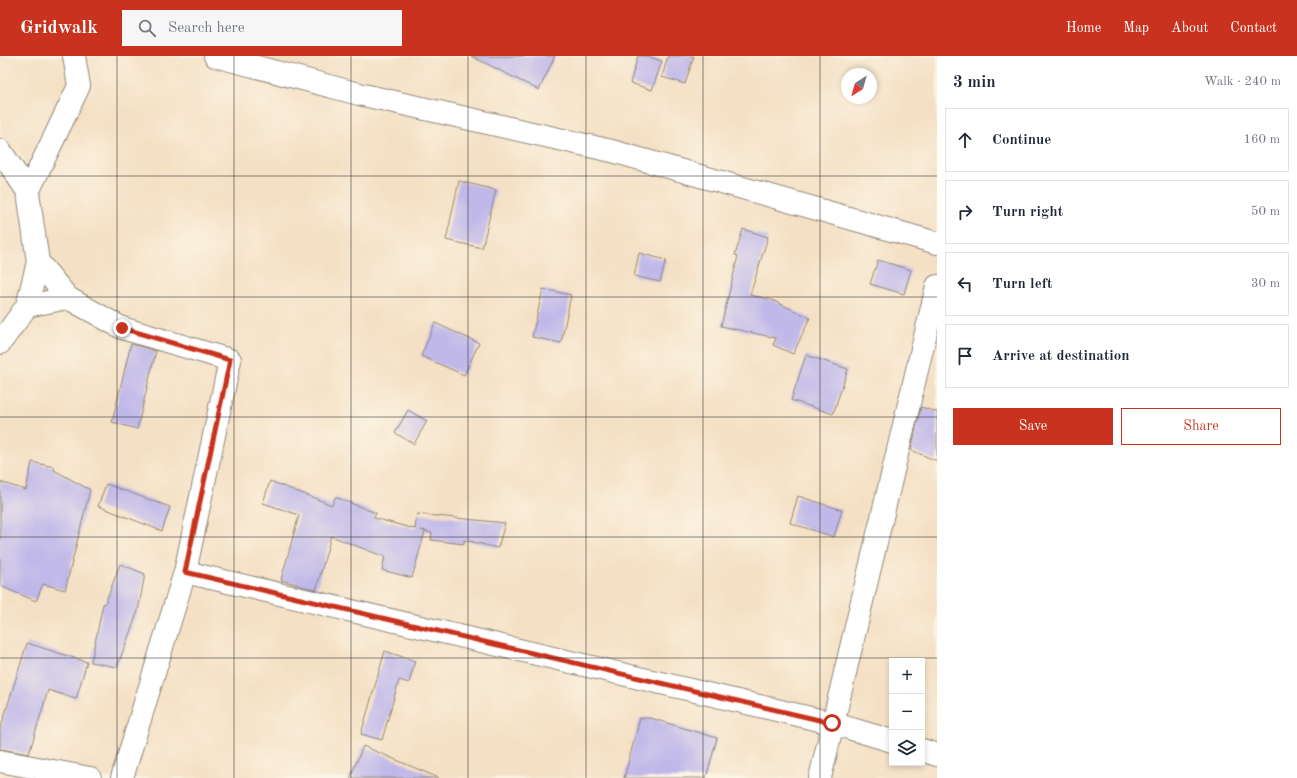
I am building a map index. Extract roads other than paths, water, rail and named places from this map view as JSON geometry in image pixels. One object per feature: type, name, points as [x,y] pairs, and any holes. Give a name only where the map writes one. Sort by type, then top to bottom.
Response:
[{"type":"street","points":[[28,192],[79,86],[74,56]]},
{"type":"street","points":[[215,56],[359,94],[612,151],[937,243]]},
{"type":"street","points":[[0,150],[28,192],[38,262],[27,306],[0,343]]},
{"type":"street","points":[[38,262],[68,298],[122,328],[230,360],[185,572],[122,778]]},
{"type":"street","points":[[820,778],[937,286]]},
{"type":"street","points":[[27,306],[68,298]]},
{"type":"street","points":[[185,572],[832,723],[889,740]]},
{"type":"street","points":[[925,751],[937,755]]},
{"type":"street","points":[[0,761],[90,778]]}]
